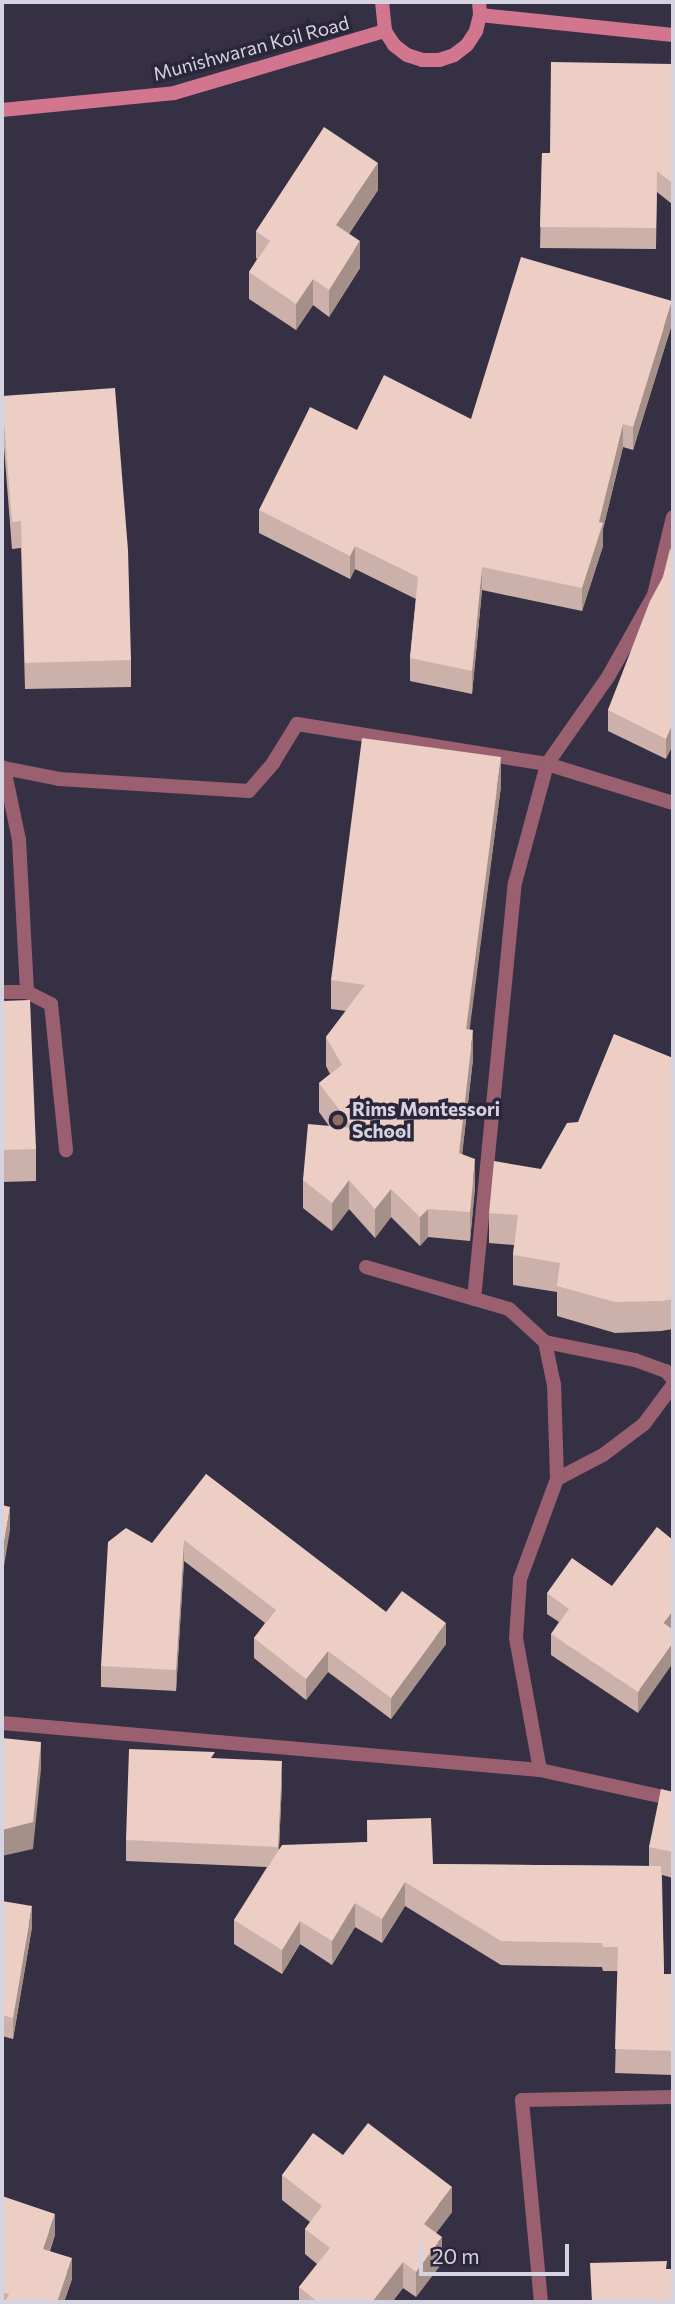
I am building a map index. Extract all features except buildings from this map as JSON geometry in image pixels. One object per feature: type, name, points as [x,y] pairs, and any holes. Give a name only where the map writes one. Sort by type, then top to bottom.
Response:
[{"type":"main road","points":[[382,2],[385,31],[394,45],[407,55],[422,60],[439,60],[454,55],[467,45],[477,31],[479,8],[673,34]]},
{"type":"main road","name":"Munishwaran Koil Road","points":[[2,110],[174,93],[385,31]]},
{"type":"street","points":[[474,1299],[515,883],[547,764],[608,677],[654,595],[673,517]]},
{"type":"street","points":[[27,992],[19,840],[4,768],[59,779],[248,791],[273,763],[297,724],[547,764],[673,803]]},
{"type":"street","points":[[2,992],[27,992],[51,1004],[66,1150]]},
{"type":"street","points":[[366,1267],[509,1309],[545,1342],[635,1360],[666,1371],[673,1379]]},
{"type":"street","points":[[540,1770],[516,1639],[520,1579],[557,1479],[554,1385],[545,1342]]},
{"type":"street","points":[[557,1479],[603,1455],[644,1424],[673,1385]]},
{"type":"street","points":[[2,1723],[540,1770],[673,1799]]},
{"type":"street","points":[[541,2302],[522,2100],[673,2096]]},
{"type":"place","name":"Rims Montessori School","points":[[338,1120]]}]
